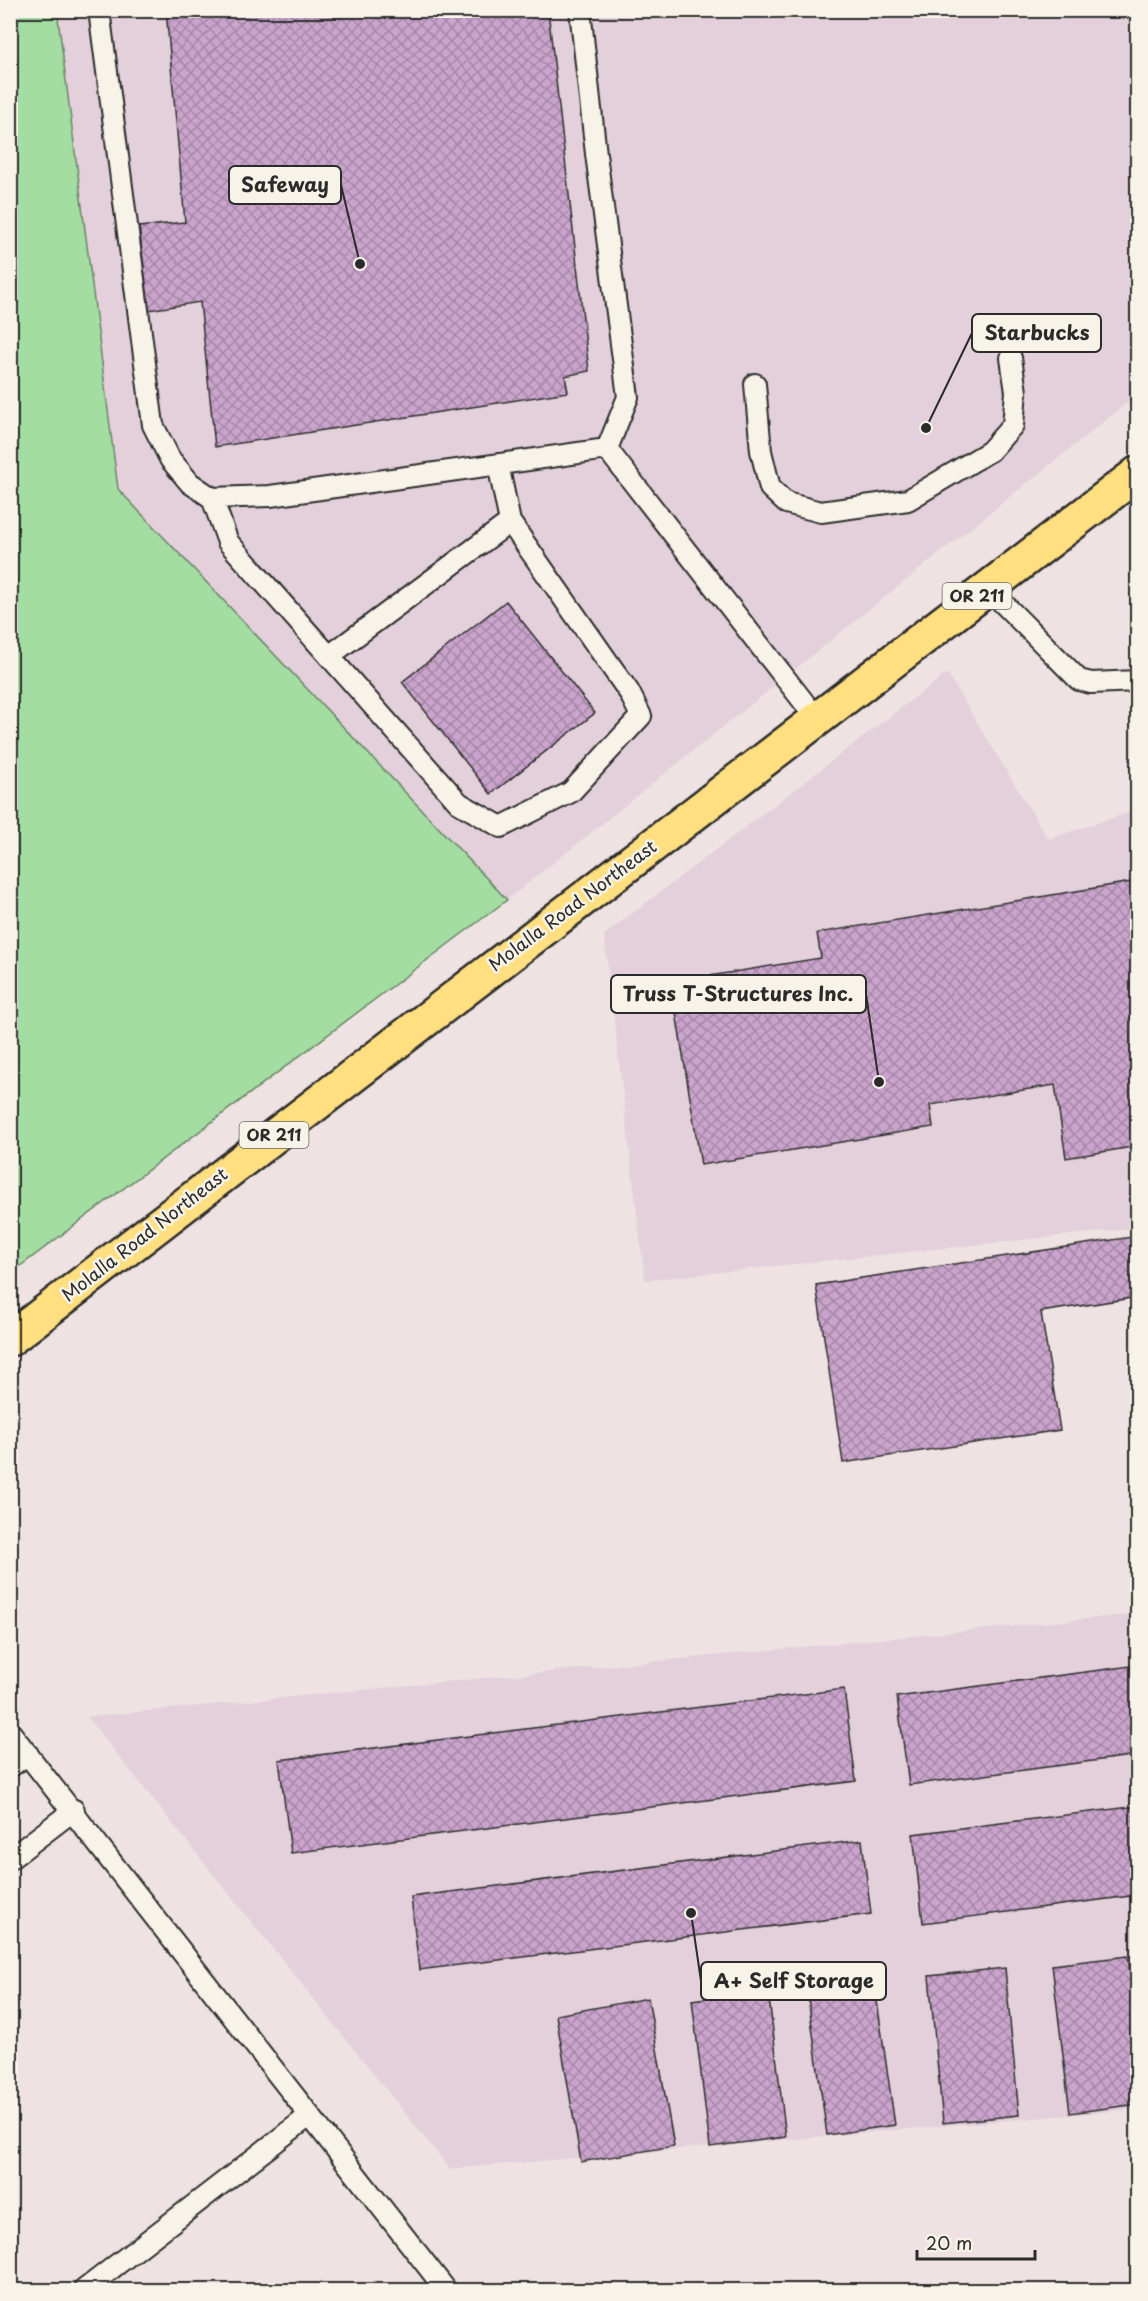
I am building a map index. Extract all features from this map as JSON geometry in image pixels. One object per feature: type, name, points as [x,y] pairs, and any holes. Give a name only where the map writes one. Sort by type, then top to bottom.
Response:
[{"type":"main road","name":"Molalla Road Northeast","points":[[10,1340],[1137,473]]},
{"type":"lane","points":[[99,10],[153,425],[170,459],[190,483],[212,498],[228,542],[459,803],[501,827],[571,792],[640,716],[629,692],[510,522],[498,464]]},
{"type":"lane","points":[[580,10],[596,154],[628,397],[608,449]]},
{"type":"lane","points":[[755,384],[761,451],[770,488],[786,502],[821,512],[908,500],[990,451],[1013,425],[1016,392],[1011,358]]},
{"type":"lane","points":[[212,498],[270,496],[608,449]]},
{"type":"lane","points":[[608,449],[817,719]]},
{"type":"lane","points":[[329,656],[510,522]]},
{"type":"lane","points":[[988,588],[1079,680],[1091,683],[1137,681]]},
{"type":"lane","points":[[10,1732],[74,1810],[446,2290]]},
{"type":"lane","points":[[10,1767],[28,1754]]},
{"type":"lane","points":[[10,1859],[74,1810]]},
{"type":"lane","points":[[84,2290],[309,2116]]},
{"type":"shaded area","points":[[57,11],[1137,11],[1137,395],[507,900],[118,489]]},
{"type":"shaded area","points":[[947,673],[1048,839],[1137,810],[1137,1228],[645,1280],[604,935]]},
{"type":"shaded area","points":[[1137,1614],[1137,2109],[450,2169],[87,1717]]},
{"type":"green space","points":[[57,10],[118,489],[507,900],[11,1273],[10,11]]},
{"type":"building","points":[[166,10],[548,10],[589,371],[565,376],[568,392],[215,447],[200,302],[149,310],[139,227],[185,222]]},
{"type":"building","points":[[506,601],[595,713],[491,794],[402,682]]},
{"type":"building","points":[[1138,881],[1138,1146],[1066,1158],[1055,1085],[930,1105],[933,1127],[701,1165],[671,982],[821,958],[817,933]]},
{"type":"building","points":[[1138,1236],[1138,1297],[1041,1312],[1060,1430],[843,1463],[816,1285]]},
{"type":"building","points":[[1138,1665],[1138,1755],[909,1785],[897,1697]]},
{"type":"building","points":[[844,1689],[856,1781],[291,1853],[279,1760]]},
{"type":"building","points":[[1138,1806],[1138,1895],[923,1923],[913,1834]]},
{"type":"building","points":[[862,1840],[871,1914],[419,1970],[411,1897]]},
{"type":"building","points":[[1128,1956],[1138,2032],[1138,2104],[1070,2113],[1052,1965]]},
{"type":"building","points":[[1005,1968],[1019,2115],[943,2123],[929,1976]]},
{"type":"building","points":[[874,1980],[895,2125],[827,2135],[807,1990]]},
{"type":"building","points":[[768,1990],[786,2137],[710,2147],[692,2000]]},
{"type":"building","points":[[648,1998],[674,2146],[581,2162],[556,2015]]},
{"type":"place","name":"Safeway","points":[[360,264]]},
{"type":"place","name":"Starbucks","points":[[926,428]]},
{"type":"place","name":"Truss T-Structures Inc.","points":[[879,1082]]},
{"type":"place","name":"A+ Self Storage","points":[[691,1913]]}]
